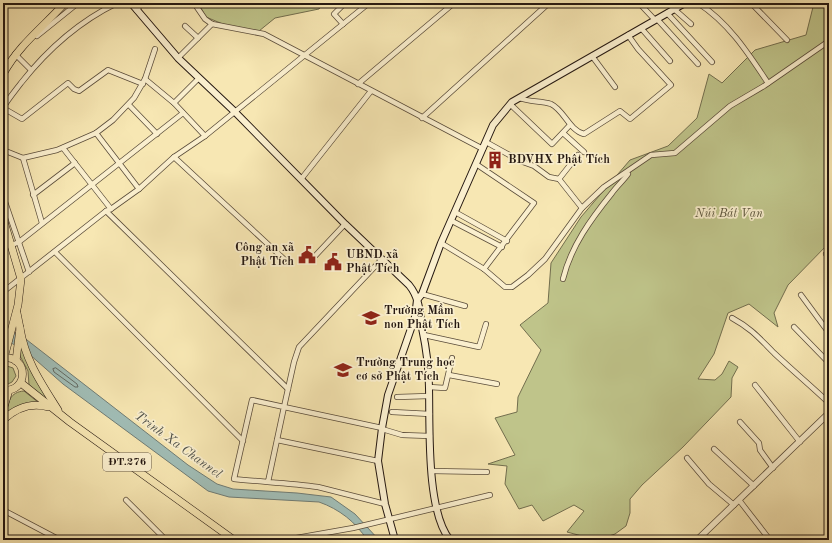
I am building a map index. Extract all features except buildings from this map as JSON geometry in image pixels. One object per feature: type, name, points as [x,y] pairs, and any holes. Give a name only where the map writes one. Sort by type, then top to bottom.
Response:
[{"type":"main road","points":[[3,74],[31,35],[65,3]]},
{"type":"main road","points":[[131,3],[178,58],[235,112],[302,178],[345,224],[420,296],[429,387],[432,471],[436,508],[444,531],[450,540]]},
{"type":"main road","points":[[395,540],[385,504],[378,461],[388,395],[420,296],[441,243],[493,125],[510,104],[519,98],[685,3]]},
{"type":"main road","points":[[3,218],[21,279],[16,310],[6,341],[3,358],[16,361]]},
{"type":"main road","points":[[16,310],[25,352],[32,367],[60,414]]},
{"type":"main road","points":[[3,410],[6,390],[16,388],[20,383],[23,371],[16,361],[20,328]]},
{"type":"main road","name":"ĐT.276","points":[[20,383],[60,414],[234,540]]},
{"type":"main road","points":[[3,420],[16,409],[24,406],[40,404],[52,408]]},
{"type":"street","points":[[32,70],[17,55],[38,35],[78,3]]},
{"type":"street","points":[[117,3],[104,9],[72,30],[47,52],[3,108],[22,119],[68,83],[74,89],[79,91],[108,70],[143,84]]},
{"type":"street","points":[[137,10],[140,3]]},
{"type":"street","points":[[194,3],[205,19],[212,24],[264,34],[483,149]]},
{"type":"street","points":[[343,24],[334,14],[345,3]]},
{"type":"street","points":[[3,292],[109,210],[139,189],[174,157],[205,136],[369,3]]},
{"type":"street","points":[[358,84],[454,3]]},
{"type":"street","points":[[422,118],[549,3]]},
{"type":"street","points":[[639,3],[698,64]]},
{"type":"street","points":[[698,3],[721,21],[736,37],[768,83]]},
{"type":"street","points":[[752,3],[787,40]]},
{"type":"street","points":[[674,9],[691,24]]},
{"type":"street","points":[[667,13],[712,62]]},
{"type":"street","points":[[178,58],[212,24]]},
{"type":"street","points":[[185,26],[198,38]]},
{"type":"street","points":[[640,28],[670,61]]},
{"type":"street","points":[[519,98],[529,102],[552,104],[570,124],[580,133],[584,134],[620,111],[630,119],[671,85],[638,49],[628,35]]},
{"type":"street","points":[[441,243],[484,269],[505,287],[512,287],[528,275],[545,259],[556,246],[582,208],[604,188],[652,155],[675,153],[730,106],[768,83],[829,41]]},
{"type":"street","points":[[3,151],[23,158],[63,148],[96,133],[129,105],[146,79],[155,49]]},
{"type":"street","points":[[592,56],[615,87]]},
{"type":"street","points":[[174,103],[199,78]]},
{"type":"street","points":[[146,79],[174,103],[205,136]]},
{"type":"street","points":[[302,178],[371,91]]},
{"type":"street","points":[[510,104],[552,144],[570,124]]},
{"type":"street","points":[[129,105],[156,134]]},
{"type":"street","points":[[12,245],[19,242],[183,113]]},
{"type":"street","points":[[96,133],[139,189]]},
{"type":"street","points":[[563,133],[584,152]]},
{"type":"street","points":[[486,142],[520,161],[534,166],[549,177],[559,179],[582,208]]},
{"type":"street","points":[[63,148],[92,184],[109,210],[288,389]]},
{"type":"street","points":[[559,179],[578,155]]},
{"type":"street","points":[[174,157],[286,261]]},
{"type":"street","points":[[23,158],[42,223]]},
{"type":"street","points":[[33,195],[75,163]]},
{"type":"street","points":[[476,164],[534,203],[507,241],[484,269]]},
{"type":"street","points":[[563,279],[569,256],[575,244],[612,192],[630,171]]},
{"type":"street","points":[[3,196],[29,272]]},
{"type":"street","points":[[455,212],[507,241]]},
{"type":"street","points":[[452,221],[502,247]]},
{"type":"street","points":[[315,256],[345,224]]},
{"type":"street","points":[[55,252],[243,441]]},
{"type":"street","points":[[268,482],[295,355],[303,342],[382,259]]},
{"type":"street","points":[[801,295],[829,333]]},
{"type":"street","points":[[420,296],[465,306]]},
{"type":"street","points":[[732,318],[750,328],[758,335],[829,403]]},
{"type":"street","points":[[424,335],[479,347],[486,324]]},
{"type":"street","points":[[794,327],[829,363]]},
{"type":"street","points":[[429,387],[446,388],[452,358]]},
{"type":"street","points":[[449,375],[497,384]]},
{"type":"street","points":[[755,385],[800,442]]},
{"type":"street","points":[[397,397],[429,396]]},
{"type":"street","points":[[385,504],[318,487],[234,479],[252,400],[402,434],[430,436]]},
{"type":"street","points":[[392,412],[430,414]]},
{"type":"street","points":[[697,540],[829,413]]},
{"type":"street","points":[[740,422],[759,443],[760,450],[773,468]]},
{"type":"street","points":[[277,440],[378,461]]},
{"type":"street","points":[[714,449],[754,486]]},
{"type":"street","points":[[687,458],[709,484],[734,505]]},
{"type":"street","points":[[432,471],[487,472]]},
{"type":"street","points":[[286,540],[353,528],[490,495]]},
{"type":"street","points":[[126,500],[166,540]]},
{"type":"street","points":[[739,500],[770,540]]},
{"type":"street","points":[[3,510],[60,540]]},
{"type":"green space","points":[[198,3],[323,3],[319,9],[275,18],[259,31],[230,27],[206,17]]},
{"type":"green space","name":"Núi Bát Vạn","points":[[814,3],[829,3],[829,243],[788,285],[774,313],[778,327],[749,304],[728,313],[714,354],[698,379],[715,380],[722,374],[729,361],[738,367],[732,378],[731,397],[683,447],[642,485],[630,499],[630,513],[626,526],[615,534],[597,540],[567,532],[584,511],[574,505],[543,521],[532,505],[519,509],[505,484],[507,466],[488,464],[515,455],[495,418],[517,412],[518,397],[541,350],[520,325],[548,303],[551,263],[581,217],[630,160],[668,146],[697,118],[709,74],[722,83],[755,50],[806,35]]},
{"type":"green space","points":[[21,345],[49,402],[29,385],[28,371],[20,356]]},
{"type":"green space","points":[[7,366],[13,368],[16,376],[12,382],[8,384],[3,383],[3,367]]},
{"type":"green space","points":[[24,391],[39,403],[6,414],[10,398],[16,393]]},
{"type":"water","name":"Trinh Xa Channel","points":[[3,325],[27,340],[188,465],[217,484],[233,489],[297,493],[331,497],[355,514],[379,540],[367,540],[358,527],[340,512],[319,502],[229,497],[208,491],[63,384],[28,353],[3,338]]},
{"type":"place","name":"BDVHX Phật Tích","points":[[495,160]]},
{"type":"place","name":"Công an xã Phật Tích","points":[[307,255]]},
{"type":"place","name":"UBND xã Phật Tích","points":[[333,262]]},
{"type":"place","name":"Trường Mầm non Phật Tích","points":[[371,318]]},
{"type":"place","name":"Trường Trung học cơ sở Phật Tích","points":[[343,370]]}]
